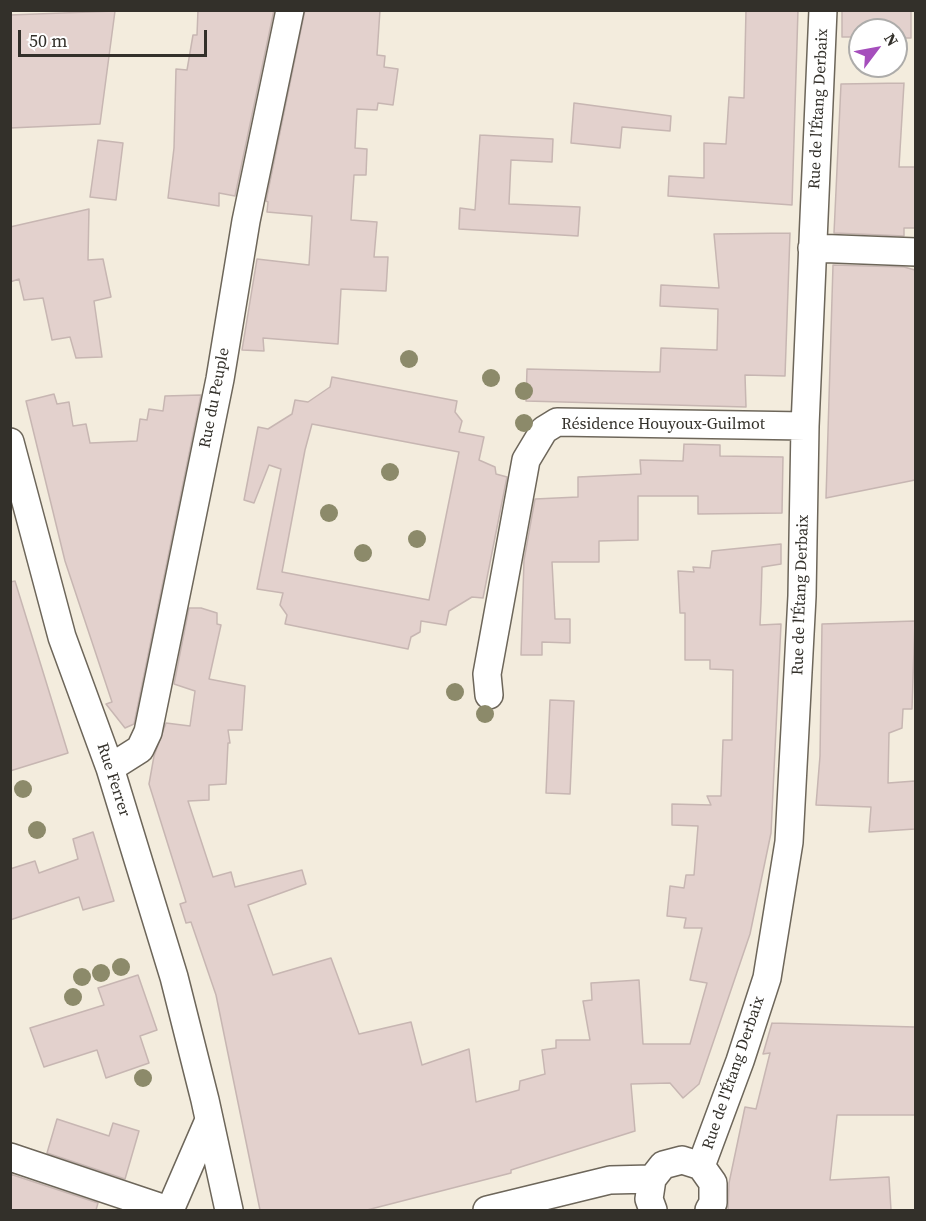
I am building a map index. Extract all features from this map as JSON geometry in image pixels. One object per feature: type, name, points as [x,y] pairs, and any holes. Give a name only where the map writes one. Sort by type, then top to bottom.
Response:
[{"type":"street","name":"Rue du Peuple","points":[[110,768],[140,749],[148,732],[220,379],[246,222],[290,10]]},
{"type":"street","name":"Rue de l'Étang Derbaix","points":[[701,1166],[740,1061],[767,978],[789,842],[802,596],[805,426],[823,10]]},
{"type":"street","points":[[812,248],[915,252]]},
{"type":"street","name":"Résidence Houyoux-Guilmot","points":[[489,695],[487,674],[525,460],[543,430],[557,422],[805,426]]},
{"type":"street","name":"Rue Ferrer","points":[[10,442],[62,636],[110,768],[174,977],[229,1210]]},
{"type":"street","points":[[10,1157],[169,1210],[209,1120]]},
{"type":"street","points":[[653,1210],[649,1199],[652,1179],[663,1165],[682,1160],[701,1166],[713,1183],[713,1203],[709,1210]]},
{"type":"street","points":[[488,1210],[610,1180],[652,1179]]},
{"type":"building","points":[[198,10],[274,10],[235,196],[219,193],[219,206],[168,198],[174,148],[176,69],[187,70],[193,35],[197,35]]},
{"type":"building","points":[[305,10],[380,10],[377,55],[385,56],[384,67],[398,69],[393,105],[378,103],[377,110],[357,109],[355,148],[367,149],[366,175],[354,175],[351,220],[377,222],[374,257],[388,257],[386,291],[341,289],[338,344],[263,338],[264,351],[242,350],[257,259],[309,265],[312,216],[267,212],[268,202],[266,201]]},
{"type":"building","points":[[746,10],[798,10],[792,205],[668,196],[669,176],[704,178],[704,143],[726,144],[729,97],[744,98]]},
{"type":"building","points":[[842,10],[911,10],[911,38],[908,38],[908,18],[848,18],[848,37],[842,37]]},
{"type":"building","points":[[115,11],[100,124],[10,128],[10,15]]},
{"type":"building","points":[[904,83],[899,167],[915,167],[915,228],[904,228],[904,236],[834,233],[841,84]]},
{"type":"building","points":[[574,103],[671,116],[670,131],[622,127],[620,148],[571,143]]},
{"type":"building","points":[[480,135],[553,139],[552,162],[511,160],[509,204],[580,207],[578,236],[459,229],[460,208],[475,210]]},
{"type":"building","points":[[98,140],[123,143],[116,200],[90,197]]},
{"type":"building","points":[[89,209],[88,260],[103,259],[111,297],[94,301],[102,357],[76,358],[70,337],[52,340],[43,298],[24,300],[19,279],[10,282],[10,227]]},
{"type":"building","points":[[790,233],[785,376],[745,375],[746,407],[526,401],[527,369],[660,372],[661,348],[717,350],[718,309],[660,306],[661,285],[719,288],[714,234]]},
{"type":"building","points":[[833,265],[904,267],[915,270],[915,480],[826,498]]},
{"type":"building","points":[[332,377],[457,401],[455,412],[462,421],[459,432],[484,437],[479,460],[495,467],[496,474],[507,477],[483,598],[472,597],[449,611],[446,625],[421,621],[420,632],[411,637],[408,649],[285,624],[287,615],[280,605],[283,593],[257,589],[281,469],[269,465],[254,503],[244,500],[258,427],[268,429],[292,414],[295,400],[308,402],[330,387]],"holes":[[[312,424],[459,452],[429,600],[282,572]]]},
{"type":"building","points":[[54,394],[57,404],[69,402],[73,426],[86,424],[90,443],[137,441],[140,419],[147,420],[149,409],[163,411],[165,396],[201,395],[134,724],[125,728],[106,704],[112,702],[65,561],[26,401]]},
{"type":"building","points":[[684,444],[720,445],[720,456],[783,457],[782,513],[698,514],[698,496],[638,496],[638,540],[599,541],[599,562],[552,562],[555,619],[570,619],[570,643],[542,642],[542,655],[521,655],[524,560],[535,499],[578,497],[578,477],[641,474],[640,460],[683,461]]},
{"type":"building","points":[[781,544],[781,564],[762,567],[760,625],[781,624],[771,833],[750,934],[699,1084],[683,1098],[670,1083],[631,1084],[635,1131],[511,1170],[511,1173],[367,1210],[260,1210],[216,995],[191,922],[186,923],[180,904],[186,902],[149,784],[154,756],[166,723],[190,726],[195,691],[174,684],[189,608],[201,608],[217,613],[217,624],[221,625],[209,679],[245,686],[242,730],[228,730],[230,743],[228,743],[226,784],[209,785],[209,800],[188,801],[213,877],[231,872],[235,887],[302,870],[306,884],[248,905],[273,975],[331,958],[359,1034],[411,1022],[422,1065],[469,1049],[476,1102],[519,1090],[520,1081],[545,1074],[542,1050],[556,1048],[556,1040],[590,1040],[583,1001],[592,1000],[591,983],[639,980],[643,1044],[690,1044],[707,983],[690,980],[702,928],[684,928],[686,918],[667,916],[670,886],[684,888],[686,875],[694,875],[698,826],[672,825],[672,804],[711,805],[707,796],[721,796],[723,740],[732,740],[733,670],[710,669],[710,660],[685,660],[685,613],[680,613],[678,571],[694,572],[693,567],[710,568],[712,551]]},
{"type":"building","points":[[15,581],[68,753],[10,771],[10,582]]},
{"type":"building","points":[[915,621],[912,709],[903,709],[902,728],[889,733],[888,783],[915,781],[915,829],[869,832],[871,807],[816,805],[820,756],[822,624]]},
{"type":"building","points":[[550,700],[574,701],[570,794],[546,793]]},
{"type":"building","points":[[93,832],[114,901],[83,910],[79,897],[10,920],[10,869],[35,861],[39,873],[78,859],[73,839]]},
{"type":"building","points":[[138,975],[157,1030],[140,1036],[149,1063],[106,1078],[97,1050],[44,1067],[30,1028],[104,1005],[98,988]]},
{"type":"building","points":[[772,1023],[915,1027],[915,1115],[837,1115],[830,1180],[889,1177],[891,1210],[728,1210],[729,1183],[745,1107],[756,1109],[770,1053],[763,1054]]},
{"type":"building","points":[[57,1119],[109,1136],[113,1123],[139,1131],[125,1179],[47,1153]]},
{"type":"building","points":[[10,1174],[98,1203],[96,1210],[10,1210]]}]
